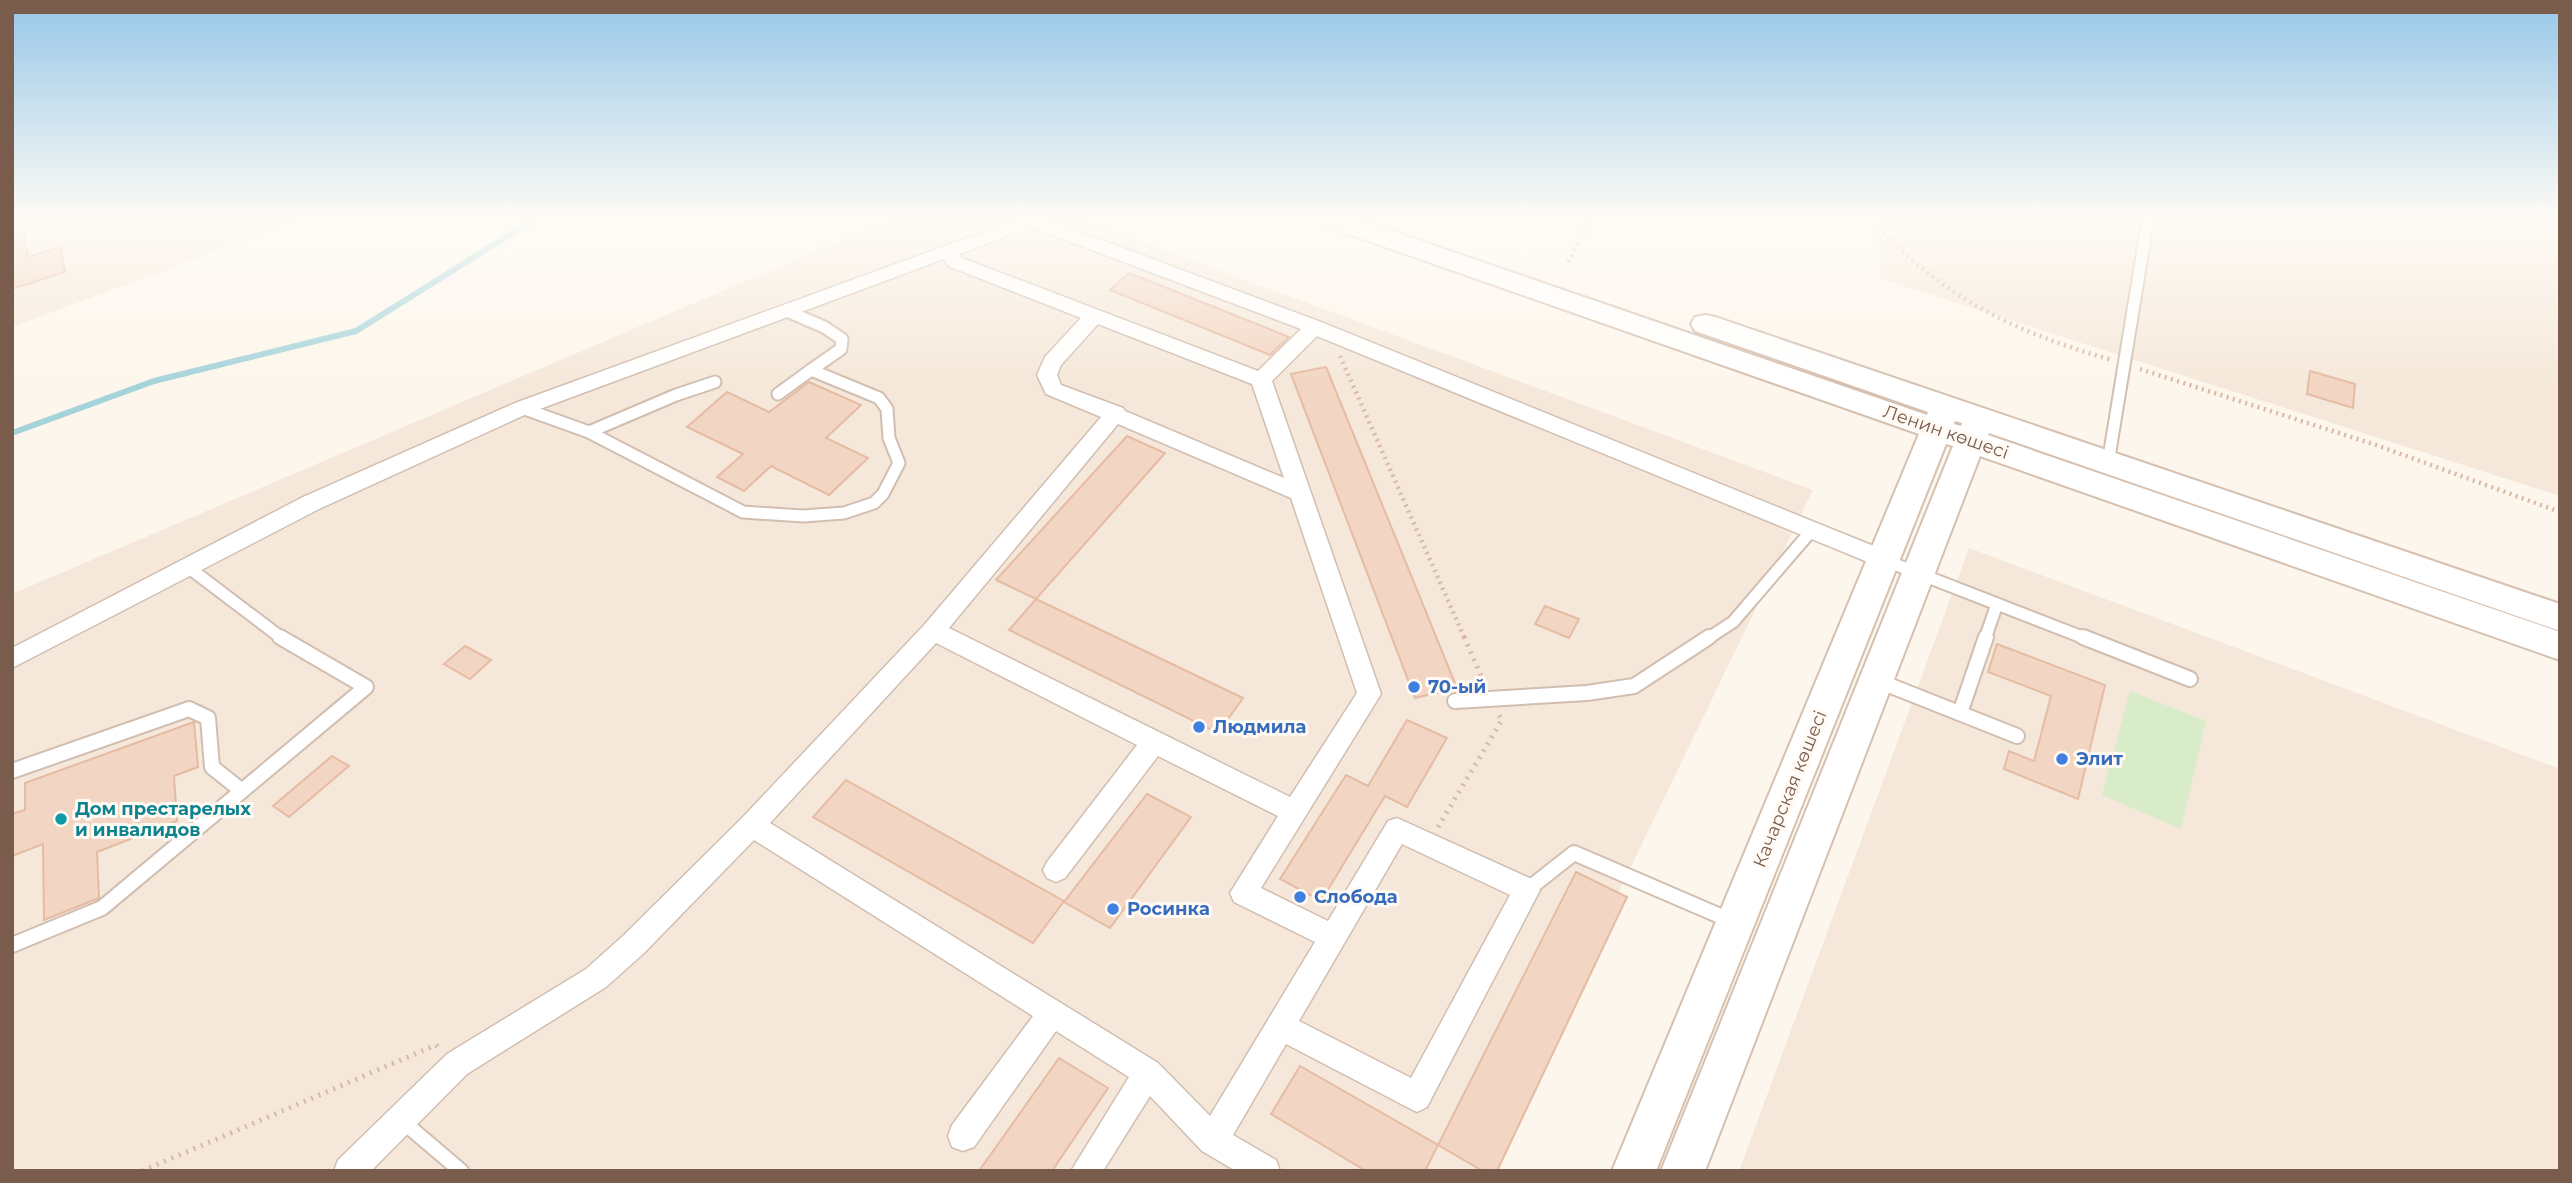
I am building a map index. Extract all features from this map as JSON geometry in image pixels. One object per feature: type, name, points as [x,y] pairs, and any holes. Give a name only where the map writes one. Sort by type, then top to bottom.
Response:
[{"type":"main road","name":"Ленин көшесі","points":[[1501,274],[1957,423],[2108,463],[2560,618]]},
{"type":"main road","name":"Ленин көшесі","points":[[1550,274],[2560,646]]},
{"type":"main road","name":"Качарская көшесі","points":[[1634,1171],[1883,559],[1957,423]]},
{"type":"main road","points":[[1683,1171],[1917,573],[1957,423]]},
{"type":"street","points":[[12,659],[311,503],[522,408],[884,274]]},
{"type":"street","points":[[987,274],[1261,380],[1369,694],[1243,893],[1332,937]]},
{"type":"street","points":[[1175,274],[1322,330],[1883,559]]},
{"type":"street","points":[[1094,315],[1052,362],[1047,375],[1053,389],[1300,493]]},
{"type":"street","points":[[1261,380],[1322,330]]},
{"type":"street","points":[[349,1171],[457,1064],[596,978],[752,825],[933,631],[1115,413]]},
{"type":"street","points":[[933,631],[1294,811]]},
{"type":"street","points":[[1056,870],[1154,742]]},
{"type":"street","points":[[752,825],[1148,1073],[1213,1140],[1265,1171]]},
{"type":"street","points":[[1213,1140],[1397,829],[1527,890],[1417,1097],[1281,1026]]},
{"type":"street","points":[[963,1136],[1052,1013]]},
{"type":"street","points":[[1086,1171],[1148,1073]]},
{"type":"lane","points":[[2108,463],[2140,274]]},
{"type":"lane","points":[[778,394],[841,349],[842,339],[824,327],[787,311]]},
{"type":"lane","points":[[522,408],[589,432],[743,512],[803,516],[844,513],[874,503],[883,494],[899,463],[888,438],[887,410],[879,397],[811,370]]},
{"type":"lane","points":[[589,432],[676,395],[715,382]]},
{"type":"lane","points":[[1455,701],[1587,693],[1634,686],[1733,622],[1812,530]]},
{"type":"lane","points":[[1883,559],[2190,679]]},
{"type":"lane","points":[[12,944],[102,908],[366,687],[293,647],[188,567]]},
{"type":"lane","points":[[1959,713],[1997,604]]},
{"type":"lane","points":[[1876,680],[2017,736]]},
{"type":"lane","points":[[12,771],[188,709],[208,718],[212,767],[242,791]]},
{"type":"lane","points":[[1527,890],[1574,853],[1640,874],[1735,923]]},
{"type":"lane","points":[[401,1120],[461,1171]]},
{"type":"path","points":[[1929,274],[1963,302],[2032,335],[2376,445],[2560,512]]},
{"type":"path","points":[[1322,330],[1502,720],[1428,844]]},
{"type":"path","points":[[142,1171],[436,1045],[457,1064]]},
{"type":"shaded area","points":[[12,274],[154,274],[12,327]]},
{"type":"shaded area","points":[[762,274],[1230,274],[1813,490],[1484,1171],[12,1171],[12,594]]},
{"type":"shaded area","points":[[1879,274],[2560,274],[2560,496],[1879,278]]},
{"type":"shaded area","points":[[1969,548],[2560,769],[2560,1171],[1739,1171]]},
{"type":"green space","points":[[2130,691],[2206,721],[2181,829],[2102,795]]},
{"type":"building","points":[[12,274],[58,274],[12,289]]},
{"type":"building","points":[[1128,274],[1132,274],[1289,337],[1270,355],[1110,290]]},
{"type":"building","points":[[1326,367],[1457,688],[1415,698],[1291,374]]},
{"type":"building","points":[[2310,371],[2355,384],[2353,408],[2307,394]]},
{"type":"building","points":[[809,382],[861,405],[826,438],[868,458],[829,495],[771,466],[744,491],[717,477],[743,454],[687,427],[727,392],[769,412]]},
{"type":"building","points":[[1127,436],[1165,453],[1036,599],[996,580]]},
{"type":"building","points":[[1036,599],[1243,698],[1218,733],[1009,630]]},
{"type":"building","points":[[1545,606],[1579,619],[1569,638],[1535,624]]},
{"type":"building","points":[[1997,644],[2105,685],[2078,799],[2004,769],[2009,751],[2034,761],[2051,696],[1988,672]]},
{"type":"building","points":[[465,646],[491,660],[470,679],[444,664]]},
{"type":"building","points":[[1407,720],[1447,738],[1407,807],[1385,796],[1321,901],[1280,879],[1346,775],[1368,786]]},
{"type":"building","name":"Дом престарелых и инвалидов","points":[[194,722],[198,767],[174,776],[177,821],[97,852],[99,898],[44,920],[43,844],[12,856],[12,814],[25,810],[25,783]]},
{"type":"building","points":[[332,756],[349,766],[289,817],[273,806]]},
{"type":"building","points":[[846,780],[1064,901],[1033,943],[813,817]]},
{"type":"building","points":[[1147,794],[1191,817],[1110,928],[1064,902]]},
{"type":"building","points":[[1576,872],[1627,897],[1497,1171],[1483,1171],[1438,1145]]},
{"type":"building","points":[[1059,1058],[1108,1088],[1052,1171],[979,1171]]},
{"type":"building","points":[[1300,1066],[1438,1145],[1425,1171],[1366,1171],[1271,1114]]},
{"type":"waterway","points":[[12,433],[154,381],[356,331],[447,274]]},
{"type":"place","name":"70-ый","points":[[1414,687]]},
{"type":"place","name":"Людмила","points":[[1199,727]]},
{"type":"place","name":"Элит","points":[[2062,759]]},
{"type":"place","name":"Дом престарелых и инвалидов","points":[[61,819]]},
{"type":"place","name":"Слобода","points":[[1300,897]]},
{"type":"place","name":"Росинка","points":[[1113,909]]}]
